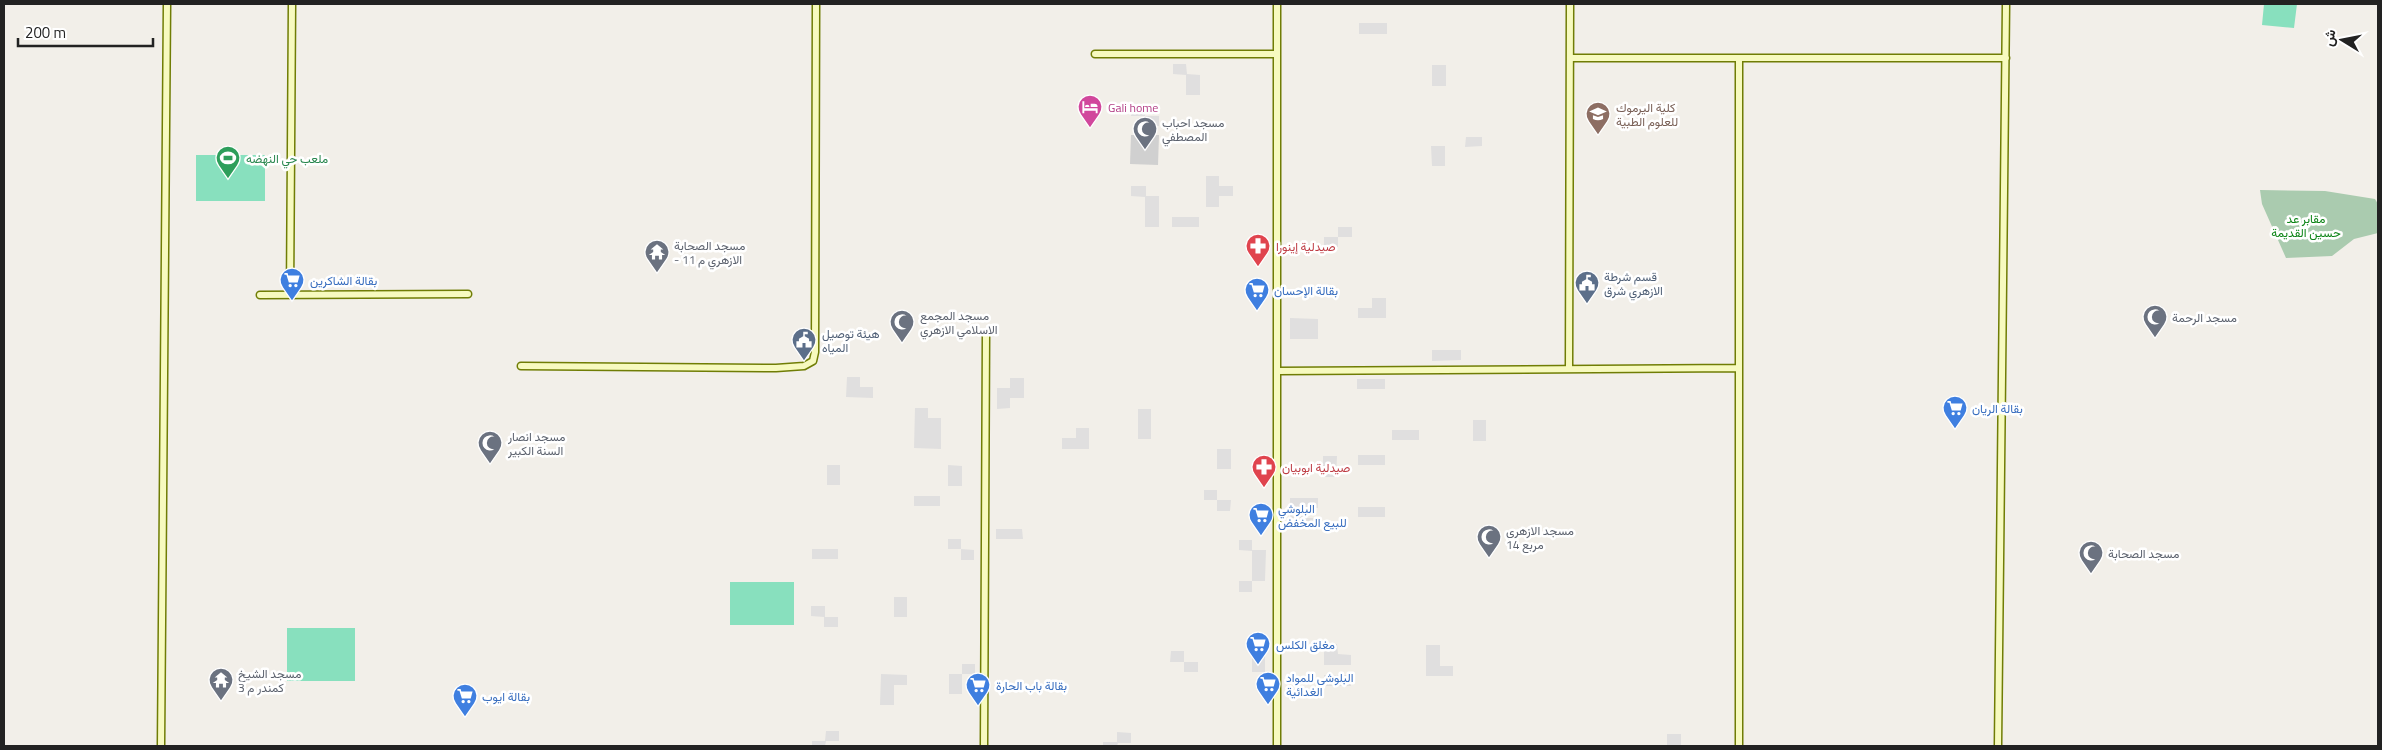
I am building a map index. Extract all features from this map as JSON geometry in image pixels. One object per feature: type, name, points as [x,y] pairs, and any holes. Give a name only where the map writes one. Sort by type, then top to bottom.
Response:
[{"type":"street","points":[[161,746],[167,4]]},
{"type":"street","points":[[290,295],[292,4]]},
{"type":"street","points":[[521,366],[770,368],[804,366],[813,361],[816,352],[816,4]]},
{"type":"street","points":[[1276,746],[1277,4]]},
{"type":"street","points":[[1569,369],[1570,4]]},
{"type":"street","points":[[1998,746],[2006,4]]},
{"type":"street","points":[[1095,54],[1277,54]]},
{"type":"street","points":[[1570,58],[2006,58]]},
{"type":"street","points":[[1739,58],[1739,746]]},
{"type":"street","points":[[260,295],[468,294]]},
{"type":"street","points":[[984,746],[986,333]]},
{"type":"street","points":[[1277,371],[1739,368]]},
{"type":"shaded area","points":[[1359,23],[1387,23],[1387,34],[1359,34]]},
{"type":"shaded area","points":[[1173,64],[1186,64],[1187,74],[1200,75],[1200,95],[1186,95],[1186,75],[1173,74]]},
{"type":"shaded area","points":[[1432,65],[1446,65],[1446,86],[1432,86]]},
{"type":"shaded area","points":[[1131,105],[1145,105],[1145,116],[1131,116]]},
{"type":"shaded area","points":[[1145,116],[1159,116],[1159,126],[1145,126]]},
{"type":"shaded area","name":"مسجد احباب المصطفي","points":[[1131,135],[1159,135],[1158,165],[1130,164]]},
{"type":"shaded area","points":[[1466,137],[1482,137],[1482,146],[1465,147]]},
{"type":"shaded area","points":[[1431,146],[1445,146],[1445,166],[1432,166]]},
{"type":"shaded area","points":[[1206,176],[1219,176],[1219,186],[1233,186],[1233,196],[1219,196],[1219,207],[1206,207]]},
{"type":"shaded area","points":[[1131,186],[1146,186],[1146,196],[1159,196],[1159,227],[1145,227],[1145,197],[1131,196]]},
{"type":"shaded area","points":[[1172,217],[1199,217],[1199,227],[1172,227]]},
{"type":"shaded area","points":[[1338,227],[1352,227],[1352,237],[1338,237]]},
{"type":"shaded area","points":[[1324,237],[1338,237],[1338,247],[1324,247]]},
{"type":"shaded area","points":[[1372,298],[1386,298],[1386,318],[1358,318],[1358,308],[1372,308]]},
{"type":"shaded area","points":[[1290,318],[1318,319],[1318,339],[1290,339]]},
{"type":"shaded area","points":[[1432,350],[1461,350],[1461,360],[1432,361]]},
{"type":"shaded area","points":[[847,377],[860,377],[860,387],[873,387],[873,398],[846,397]]},
{"type":"shaded area","points":[[1010,378],[1024,378],[1024,398],[1010,398],[1010,408],[997,409],[997,388],[1010,388]]},
{"type":"shaded area","points":[[1357,379],[1385,379],[1385,389],[1357,389]]},
{"type":"shaded area","points":[[915,408],[928,408],[928,418],[941,418],[941,449],[914,448]]},
{"type":"shaded area","points":[[1138,409],[1151,409],[1151,439],[1138,439]]},
{"type":"shaded area","points":[[1473,420],[1486,420],[1486,441],[1473,441]]},
{"type":"shaded area","points":[[1076,428],[1089,428],[1089,449],[1062,449],[1062,438],[1076,438]]},
{"type":"shaded area","points":[[1392,430],[1419,430],[1419,440],[1392,440]]},
{"type":"shaded area","points":[[1217,449],[1231,449],[1231,469],[1217,469]]},
{"type":"shaded area","points":[[1358,455],[1385,455],[1385,465],[1358,465]]},
{"type":"shaded area","points":[[1323,456],[1337,456],[1336,477],[1323,477]]},
{"type":"shaded area","points":[[827,465],[840,465],[840,485],[827,485]]},
{"type":"shaded area","points":[[948,465],[962,466],[962,486],[948,486]]},
{"type":"shaded area","points":[[1204,490],[1217,490],[1217,500],[1204,500]]},
{"type":"shaded area","points":[[914,496],[940,496],[940,506],[914,506]]},
{"type":"shaded area","points":[[1290,498],[1318,498],[1318,508],[1304,508],[1304,518],[1290,518]]},
{"type":"shaded area","points":[[1217,500],[1231,500],[1230,511],[1217,511]]},
{"type":"shaded area","points":[[1358,507],[1385,507],[1385,517],[1358,517]]},
{"type":"shaded area","points":[[1304,518],[1317,518],[1317,529],[1304,529]]},
{"type":"shaded area","points":[[996,529],[1022,529],[1023,539],[996,539]]},
{"type":"shaded area","points":[[948,539],[961,539],[961,549],[948,549]]},
{"type":"shaded area","points":[[1239,540],[1252,540],[1252,550],[1266,550],[1265,581],[1252,581],[1252,551],[1239,550]]},
{"type":"shaded area","points":[[812,549],[838,549],[838,559],[812,559]]},
{"type":"shaded area","points":[[961,549],[974,550],[974,560],[961,560]]},
{"type":"shaded area","points":[[1239,581],[1252,581],[1252,592],[1239,592]]},
{"type":"shaded area","points":[[894,597],[907,597],[907,617],[894,617]]},
{"type":"shaded area","points":[[811,606],[825,606],[825,617],[838,617],[838,627],[824,627],[824,617],[811,616]]},
{"type":"shaded area","points":[[1324,644],[1337,644],[1338,654],[1351,655],[1351,665],[1324,665]]},
{"type":"shaded area","points":[[1426,645],[1440,645],[1440,666],[1453,666],[1453,676],[1426,676]]},
{"type":"shaded area","points":[[1171,651],[1184,651],[1184,662],[1170,662]]},
{"type":"shaded area","points":[[1252,651],[1265,651],[1265,672],[1252,672]]},
{"type":"shaded area","points":[[1184,662],[1198,662],[1198,672],[1184,672]]},
{"type":"shaded area","points":[[962,664],[975,664],[975,674],[962,674]]},
{"type":"shaded area","points":[[881,674],[907,675],[907,685],[894,685],[894,705],[880,705]]},
{"type":"shaded area","points":[[949,674],[962,674],[962,694],[949,694]]},
{"type":"shaded area","points":[[1324,675],[1351,675],[1351,686],[1324,686]]},
{"type":"shaded area","points":[[826,731],[839,731],[839,741],[826,741],[825,746],[812,746],[812,741],[825,741]]},
{"type":"shaded area","points":[[1117,732],[1131,733],[1131,743],[1103,746],[1103,742],[1117,742]]},
{"type":"shaded area","points":[[1667,734],[1681,734],[1681,746],[1667,746]]},
{"type":"green space","points":[[2264,4],[2297,4],[2294,28],[2262,25]]},
{"type":"green space","points":[[196,155],[265,155],[265,201],[196,201]]},
{"type":"green space","name":"مقابر عد حسين القديمة","points":[[2260,190],[2325,191],[2375,199],[2378,204],[2378,233],[2354,239],[2332,256],[2286,258],[2262,204]]},
{"type":"green space","points":[[730,582],[794,582],[794,625],[730,625]]},
{"type":"green space","points":[[287,628],[355,628],[355,681],[287,681]]},
{"type":"place","name":"Gali home","points":[[1090,128]]},
{"type":"place","name":"كلية اليرموك للعلوم الطبية","points":[[1598,135]]},
{"type":"place","name":"مسجد احباب المصطفي","points":[[1145,150]]},
{"type":"place","name":"ملعب حي النهضه","points":[[228,179]]},
{"type":"place","name":"صيدلية إينورا","points":[[1258,267]]},
{"type":"place","name":"مسجد الصحابة - الازهري م 11","points":[[657,273]]},
{"type":"place","name":"بقالة الشاكرين","points":[[292,301]]},
{"type":"place","name":"قسم شرطة الازهري شرق","points":[[1587,304]]},
{"type":"place","name":"بقالة الإحسان","points":[[1257,311]]},
{"type":"place","name":"مسجد الرحمة","points":[[2155,338]]},
{"type":"place","name":"مسجد المجمع الاسلامي الازهري","points":[[902,343]]},
{"type":"place","name":"هيئة توصيل المياه","points":[[804,361]]},
{"type":"place","name":"بقالة الريان","points":[[1955,429]]},
{"type":"place","name":"مسجد انصار السنة الكبير","points":[[490,464]]},
{"type":"place","name":"صيدلية ابوبيان","points":[[1264,488]]},
{"type":"place","name":"البلوشي للبيع المخفض","points":[[1261,536]]},
{"type":"place","name":"مسجد الازهري مربع 14","points":[[1489,558]]},
{"type":"place","name":"مسجد الصحابة","points":[[2091,574]]},
{"type":"place","name":"مغلق الكلس","points":[[1258,665]]},
{"type":"place","name":"مسجد الشيخ كمندر م 3","points":[[221,701]]},
{"type":"place","name":"البلوشي للمواد الغدائية","points":[[1268,705]]},
{"type":"place","name":"بقالة باب الحارة","points":[[978,706]]},
{"type":"place","name":"بقالة ايوب","points":[[465,717]]}]
